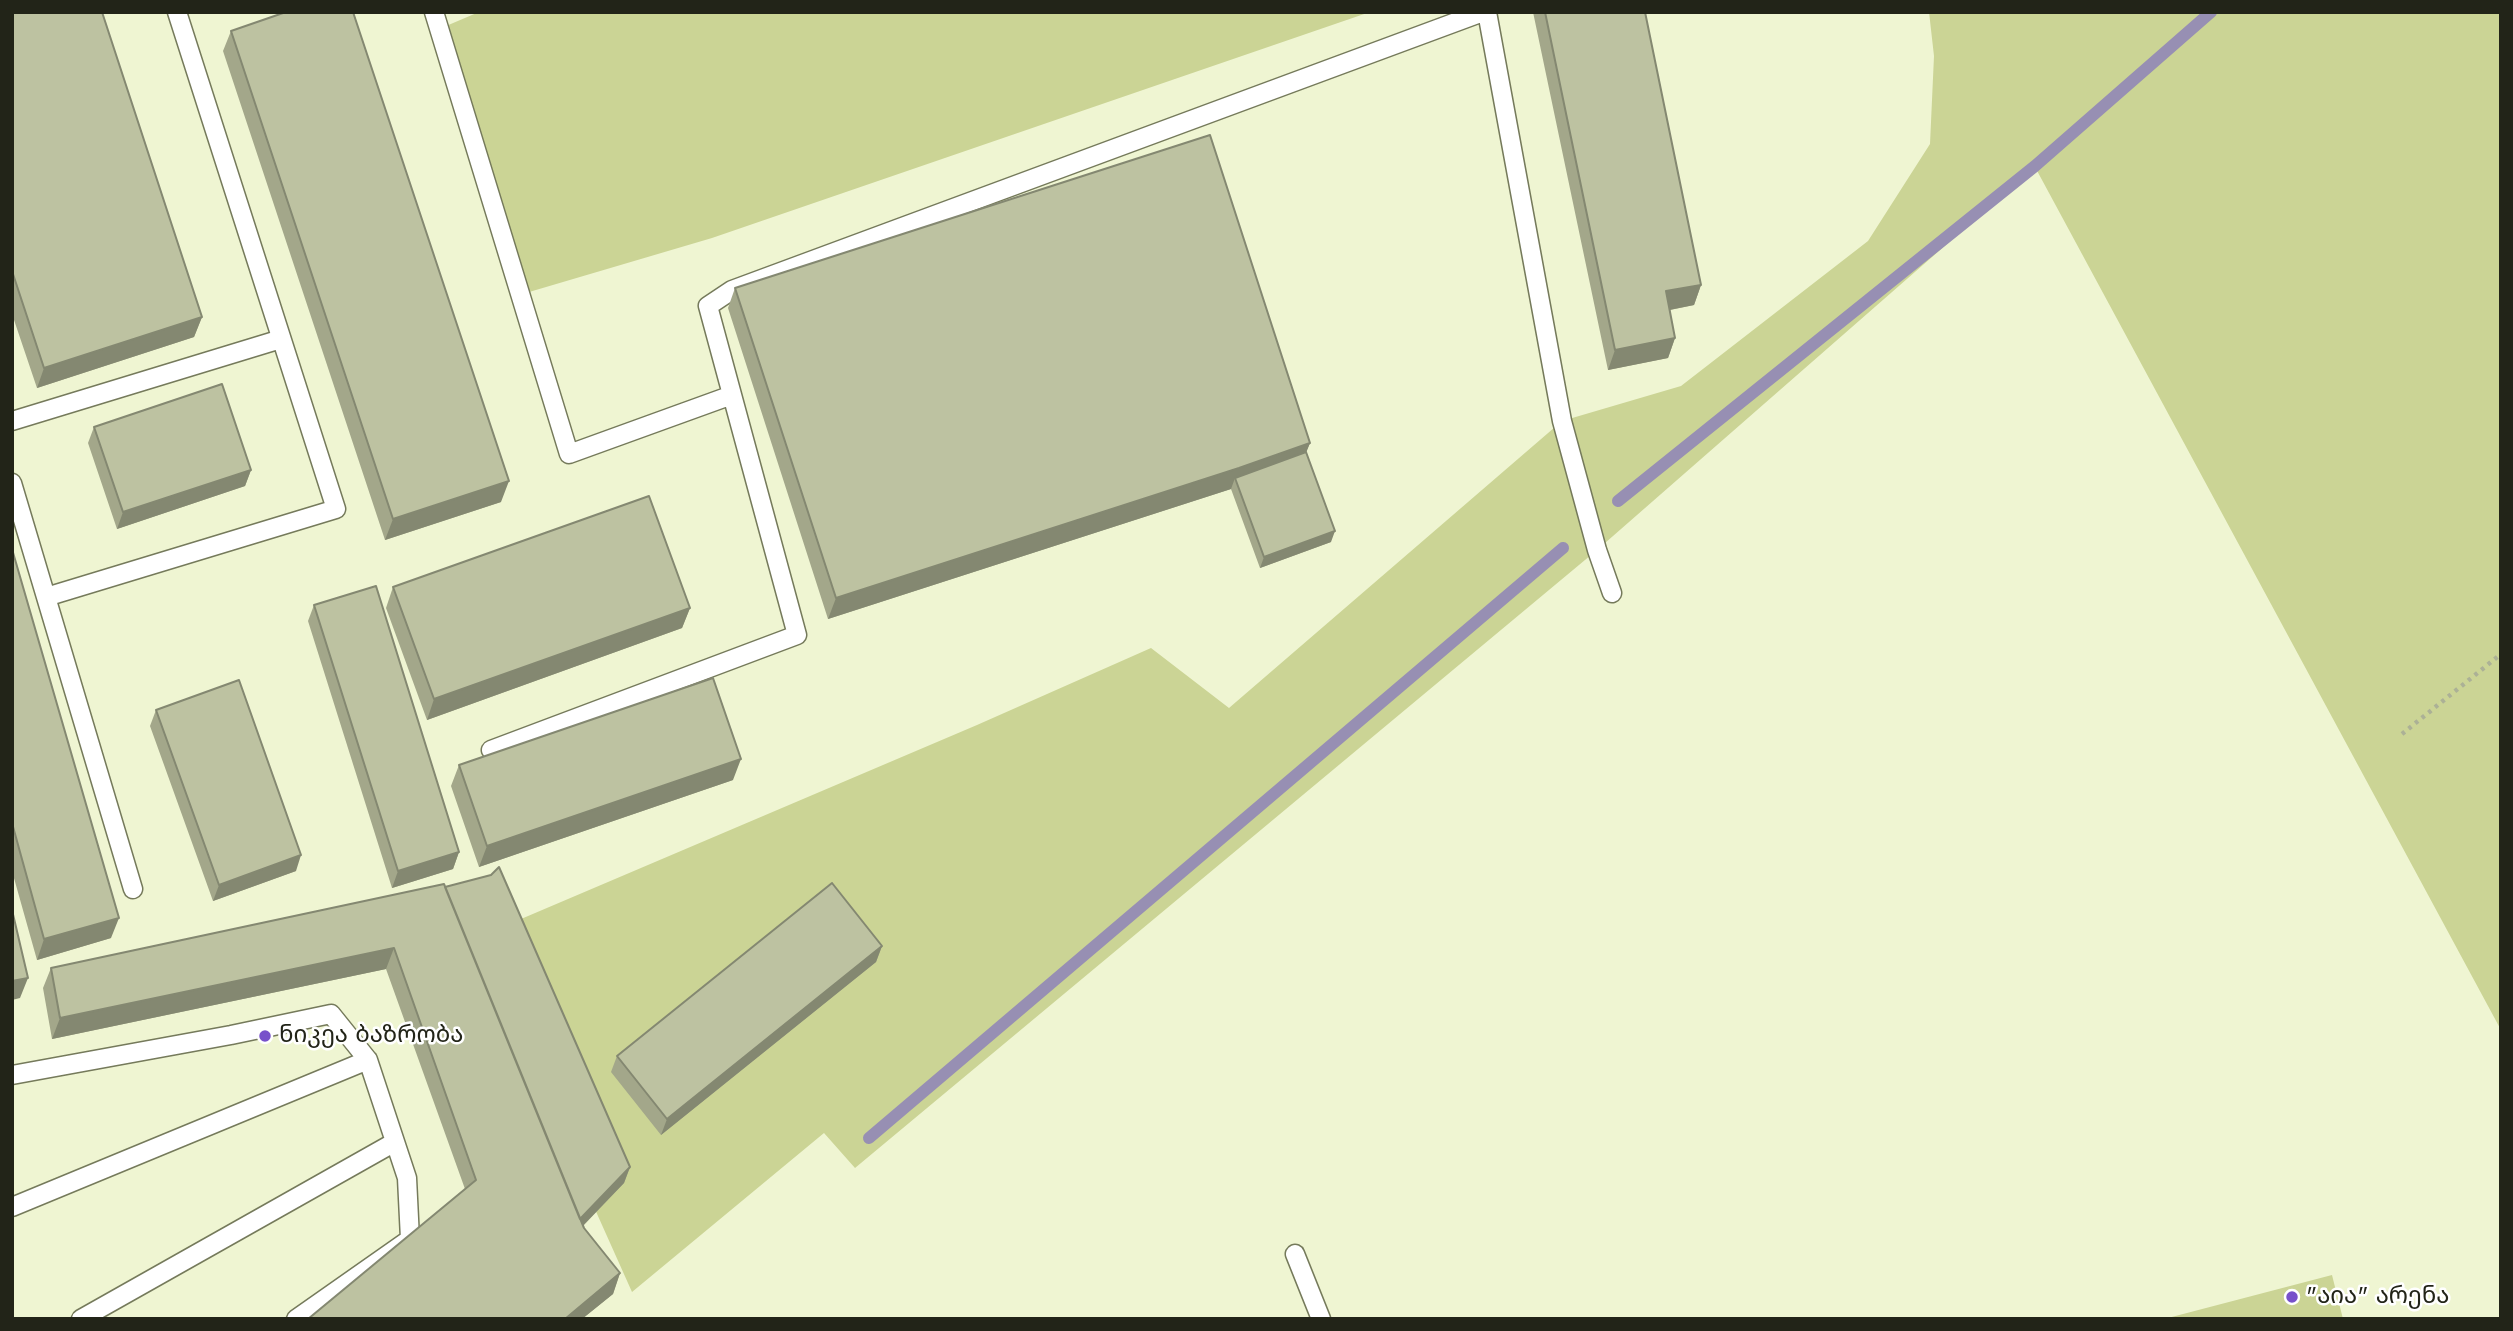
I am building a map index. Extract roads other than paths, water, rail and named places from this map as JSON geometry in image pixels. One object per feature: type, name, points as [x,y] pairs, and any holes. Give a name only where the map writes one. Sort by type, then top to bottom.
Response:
[{"type":"lane","points":[[46,597],[336,509],[177,12]]},
{"type":"lane","points":[[434,12],[569,454],[732,396]]},
{"type":"lane","points":[[491,750],[797,635],[708,306],[732,290],[1485,12],[1562,421],[1597,550],[1612,593]]},
{"type":"lane","points":[[12,421],[281,338]]},
{"type":"lane","points":[[12,483],[133,889]]},
{"type":"lane","points":[[12,1075],[331,1014],[368,1060],[407,1178],[410,1239],[296,1319]]},
{"type":"lane","points":[[12,1207],[368,1060]]},
{"type":"lane","points":[[81,1319],[395,1142]]},
{"type":"lane","points":[[1295,1255],[1321,1319]]},
{"type":"waterway","points":[[1618,501],[2035,166],[2211,12]]},
{"type":"waterway","points":[[869,1138],[1563,548]]},
{"type":"place","name":"ნიკეა ბაზრობა","points":[[265,1036]]},
{"type":"place","name":"\"აია\" არენა","points":[[2292,1297]]}]
